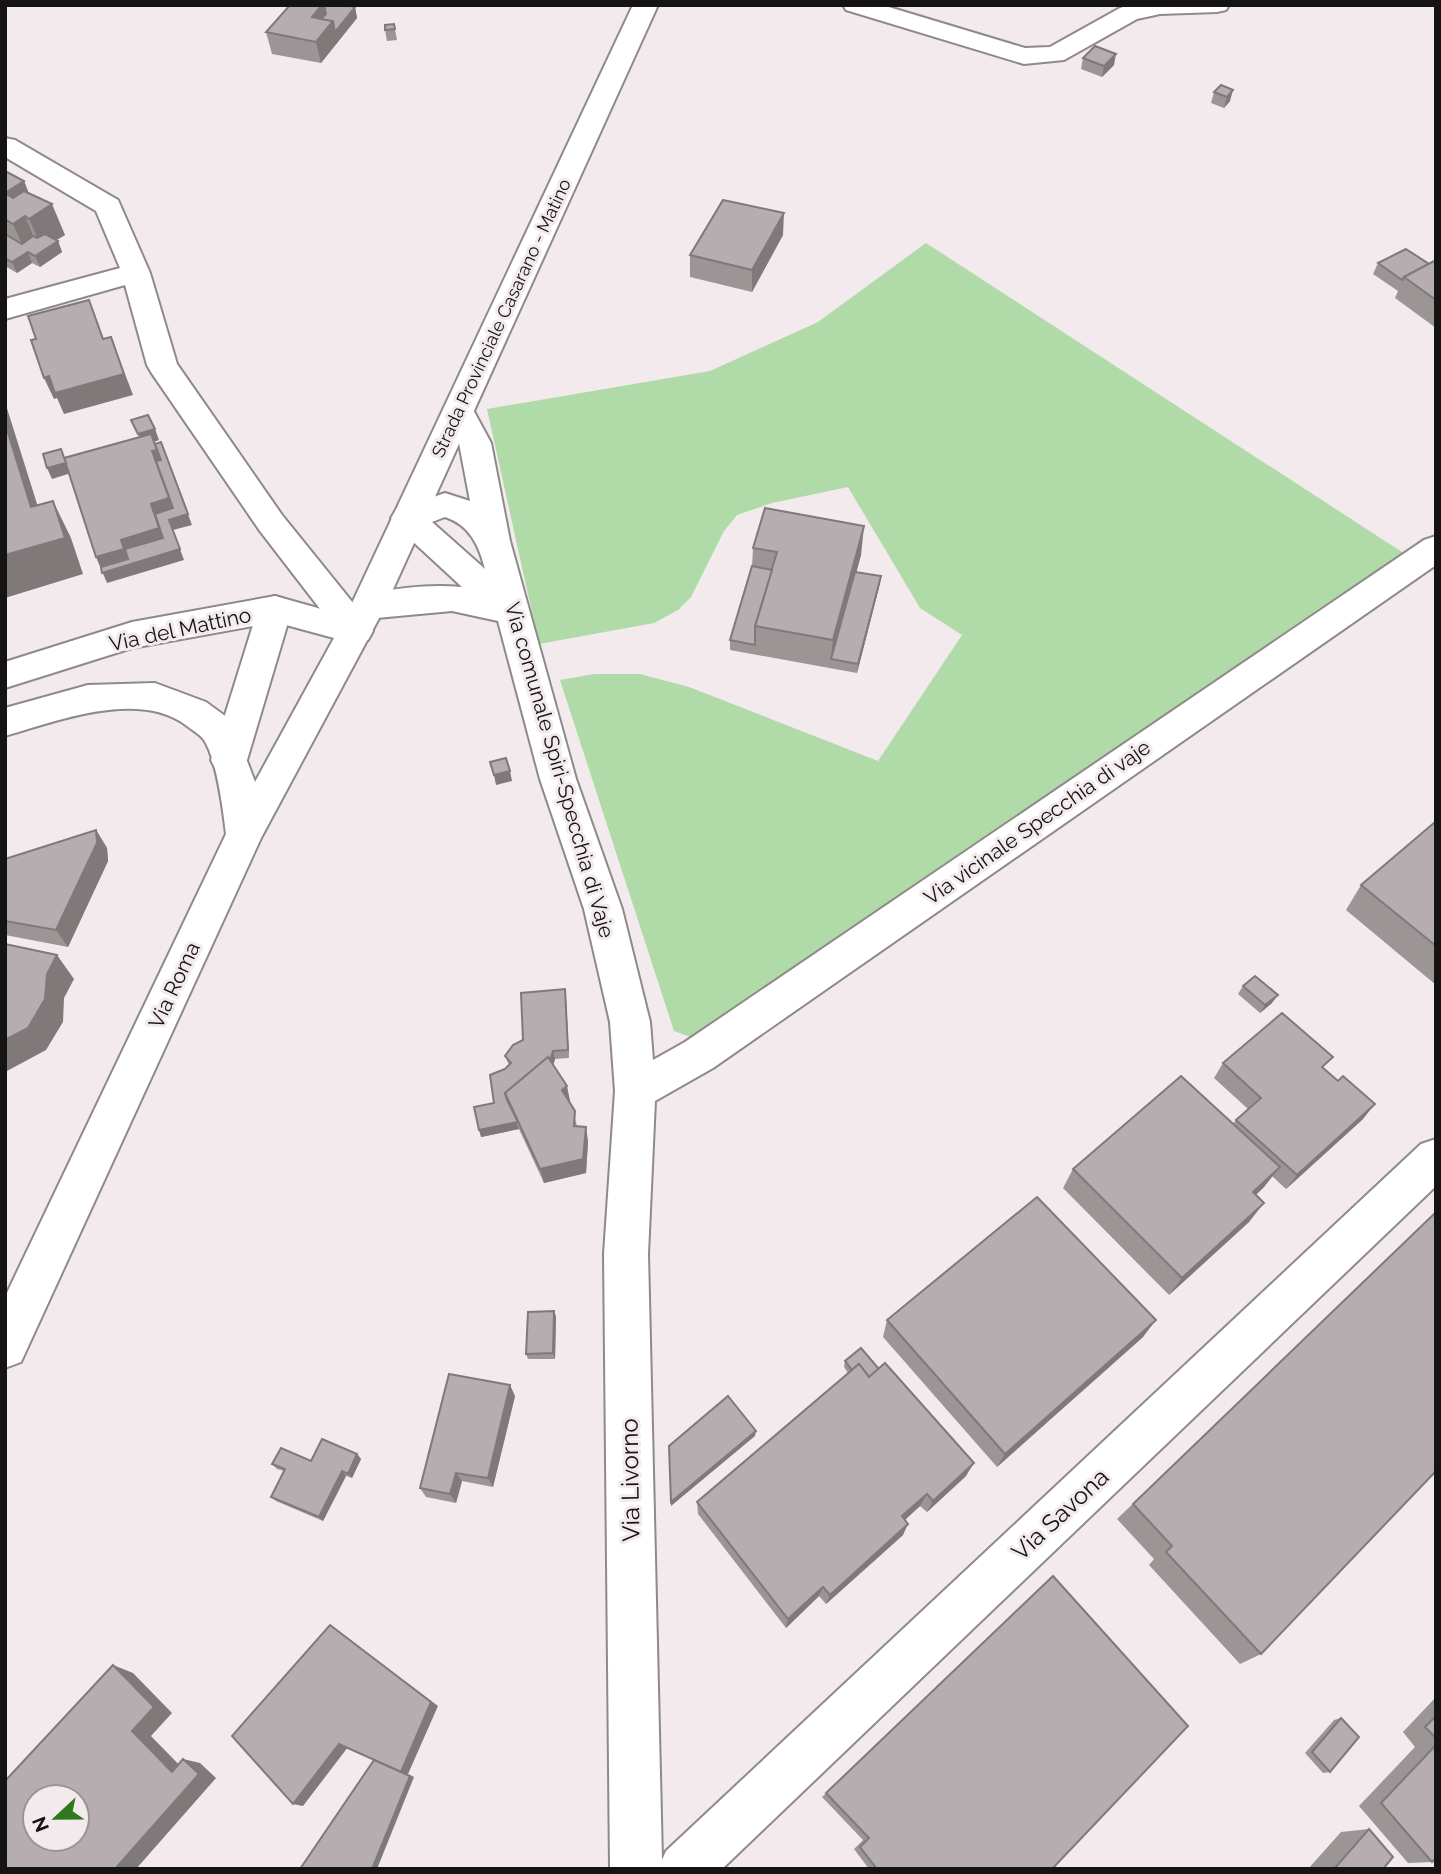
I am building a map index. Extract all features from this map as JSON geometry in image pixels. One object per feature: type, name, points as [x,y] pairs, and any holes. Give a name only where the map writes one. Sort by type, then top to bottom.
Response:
[{"type":"street","name":"Strada Provinciale Casarano - Matino","points":[[362,619],[646,5]]},
{"type":"street","points":[[855,5],[1024,56],[1055,55],[1129,13],[1160,7],[1217,5]]},
{"type":"street","points":[[5,146],[108,206],[136,273],[162,365],[271,523],[362,619],[442,597],[475,600],[513,614]]},
{"type":"street","points":[[5,309],[136,273]]},
{"type":"street","name":"Via comunale Spiri-Specchia di Vaje","points":[[459,411],[475,443],[494,541],[558,779],[603,908],[630,1022],[635,1091]]},
{"type":"street","points":[[494,541],[470,513],[445,505],[407,518],[513,614]]},
{"type":"street","name":"Via vicinale Specchia di vaje","points":[[635,1091],[699,1055],[1436,548]]},
{"type":"street","points":[[229,760],[275,609]]},
{"type":"street","name":"Via del Mattino","points":[[5,675],[132,635],[275,609],[362,619]]},
{"type":"street","name":"Via Roma","points":[[5,1346],[245,834],[362,619]]},
{"type":"street","points":[[5,722],[88,699],[120,696],[155,697],[194,712],[219,731],[239,790],[245,834]]},
{"type":"street","name":"Via Livorno","points":[[635,1091],[626,1254],[636,1869]]},
{"type":"street","name":"Via Savona","points":[[684,1869],[1436,1158]]},
{"type":"green space","points":[[926,243],[1405,554],[693,1038],[674,1031],[560,680],[594,674],[640,674],[689,687],[878,761],[962,635],[920,608],[848,487],[772,503],[737,515],[724,531],[691,597],[678,610],[654,623],[539,644],[487,409],[710,371],[818,322]]},
{"type":"building","points":[[290,5],[322,5],[312,17],[333,21],[316,42],[266,32]]},
{"type":"building","points":[[324,5],[355,7],[335,32],[333,21],[321,19],[326,14]]},
{"type":"building","points":[[394,24],[395,29],[385,30],[385,25]]},
{"type":"building","points":[[1095,46],[1116,54],[1104,66],[1083,58]]},
{"type":"building","points":[[1221,85],[1233,90],[1227,97],[1214,92]]},
{"type":"building","points":[[5,171],[24,181],[5,193]]},
{"type":"building","points":[[24,191],[52,204],[29,219],[25,216],[13,224],[5,219],[5,193],[13,198]]},
{"type":"building","points":[[723,200],[784,213],[752,270],[690,255]]},
{"type":"building","points":[[5,234],[22,244],[33,236],[37,238],[45,234],[58,241],[35,256],[28,252],[12,262],[5,258]]},
{"type":"building","points":[[1406,249],[1429,264],[1402,280],[1378,263]]},
{"type":"building","points":[[1436,260],[1436,300],[1404,277]]},
{"type":"building","points":[[89,300],[103,339],[111,337],[124,374],[55,393],[49,376],[44,378],[31,340],[36,339],[28,316]]},
{"type":"building","points":[[148,415],[155,429],[138,434],[131,420]]},
{"type":"building","points":[[5,423],[31,507],[53,501],[65,538],[5,555]]},
{"type":"building","points":[[151,434],[157,450],[152,451],[169,498],[151,504],[159,528],[121,540],[124,549],[96,557],[64,458]]},
{"type":"building","points":[[161,442],[188,514],[169,520],[180,549],[102,573],[101,567],[128,559],[125,549],[163,538],[155,514],[173,508],[156,461],[161,460],[155,444]]},
{"type":"building","points":[[61,449],[66,463],[47,468],[43,454]]},
{"type":"building","points":[[765,508],[864,526],[833,640],[755,626],[777,552],[753,548]]},
{"type":"building","points":[[752,566],[772,570],[755,626],[755,645],[730,640]]},
{"type":"building","points":[[855,572],[881,576],[858,664],[831,659]]},
{"type":"building","points":[[506,758],[510,771],[494,775],[490,762]]},
{"type":"building","points":[[1436,823],[1436,946],[1361,885]]},
{"type":"building","points":[[96,830],[97,843],[56,930],[5,921],[5,859]]},
{"type":"building","points":[[5,944],[57,955],[47,974],[45,999],[28,1028],[5,1040]]},
{"type":"building","points":[[1255,976],[1278,995],[1265,1005],[1243,986]]},
{"type":"building","points":[[565,989],[568,1050],[553,1051],[550,1061],[548,1057],[505,1093],[518,1122],[479,1130],[474,1107],[494,1103],[490,1075],[505,1069],[511,1063],[505,1056],[513,1045],[523,1040],[521,993]]},
{"type":"building","points":[[1282,1013],[1333,1057],[1322,1067],[1338,1081],[1343,1076],[1375,1104],[1297,1175],[1236,1120],[1261,1098],[1223,1063]]},
{"type":"building","points":[[548,1057],[567,1086],[562,1090],[575,1111],[574,1126],[586,1127],[583,1159],[540,1169],[505,1093]]},
{"type":"building","points":[[1181,1076],[1280,1167],[1253,1192],[1264,1203],[1182,1278],[1073,1169]]},
{"type":"building","points":[[1037,1197],[1156,1320],[1005,1454],[887,1320]]},
{"type":"building","points":[[1436,1212],[1436,1471],[1261,1654],[1166,1552],[1172,1546],[1133,1504]]},
{"type":"building","points":[[554,1311],[553,1353],[526,1354],[528,1312]]},
{"type":"building","points":[[861,1348],[879,1369],[869,1377],[859,1364],[852,1370],[845,1361]]},
{"type":"building","points":[[885,1363],[974,1463],[933,1501],[927,1494],[902,1516],[908,1524],[830,1595],[823,1587],[788,1619],[697,1502],[859,1364],[869,1377]]},
{"type":"building","points":[[449,1374],[510,1385],[488,1478],[456,1473],[450,1494],[420,1488]]},
{"type":"building","points":[[728,1396],[756,1431],[671,1502],[669,1446]]},
{"type":"building","points":[[322,1439],[357,1454],[348,1474],[342,1471],[319,1517],[271,1497],[285,1469],[272,1464],[281,1448],[311,1461]]},
{"type":"building","points":[[1053,1576],[1188,1726],[1052,1869],[877,1869],[860,1847],[869,1838],[826,1793]]},
{"type":"building","points":[[330,1625],[431,1702],[401,1772],[339,1744],[293,1804],[232,1736]]},
{"type":"building","points":[[113,1665],[154,1707],[132,1731],[172,1772],[183,1759],[199,1774],[115,1869],[5,1869],[5,1781]]},
{"type":"building","points":[[1436,1716],[1436,1738],[1425,1727]]},
{"type":"building","points":[[1341,1718],[1359,1737],[1330,1772],[1312,1752]]},
{"type":"building","points":[[1436,1745],[1436,1858],[1432,1862],[1381,1803]]},
{"type":"building","points":[[374,1760],[410,1776],[372,1869],[300,1869]]},
{"type":"building","points":[[1369,1829],[1393,1857],[1383,1869],[1334,1869]]}]
